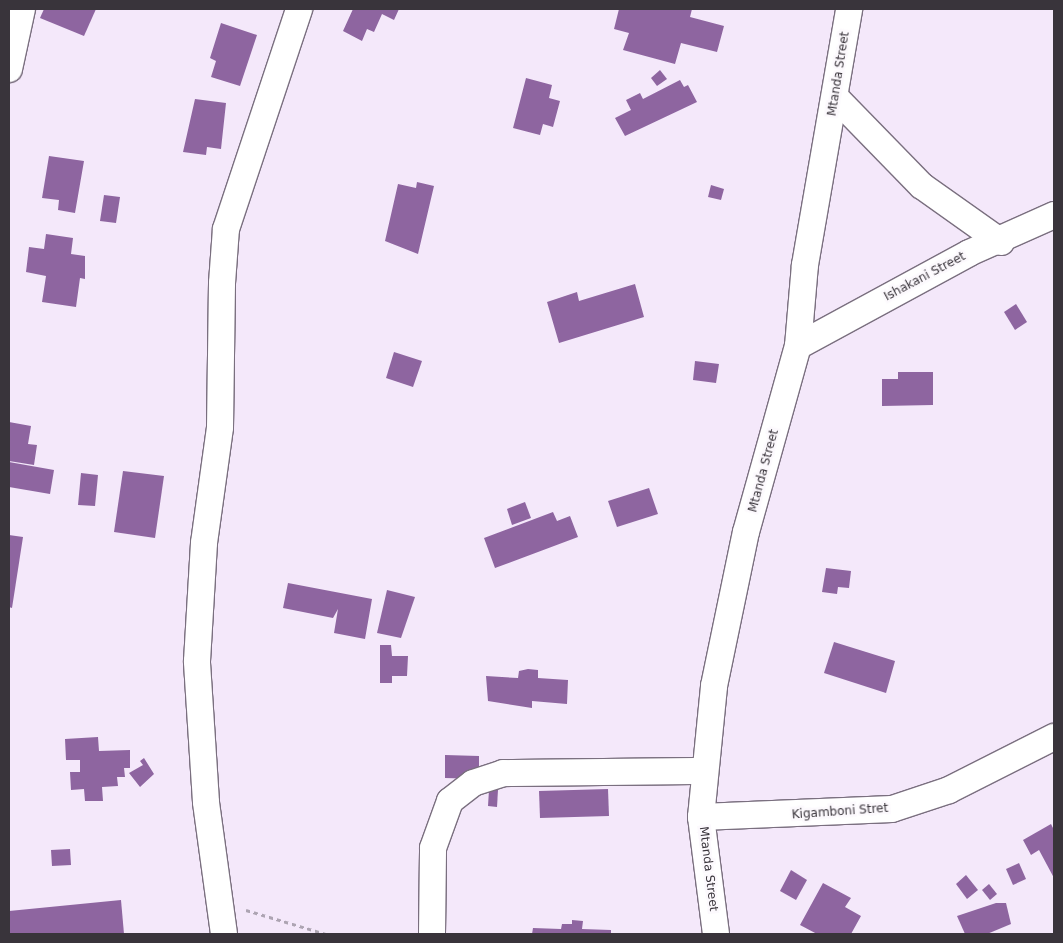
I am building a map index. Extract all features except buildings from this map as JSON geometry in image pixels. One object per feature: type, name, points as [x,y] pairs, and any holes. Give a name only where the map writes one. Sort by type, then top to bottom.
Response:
[{"type":"street","points":[[224,934],[217,900],[197,662],[204,543],[220,427],[226,238],[299,9]]},
{"type":"street","name":"Mtanda Street","points":[[716,934],[701,817],[704,771],[726,617],[798,346],[805,265],[849,9]]},
{"type":"street","points":[[9,69],[16,22]]},
{"type":"street","points":[[835,97],[922,186],[1000,242]]},
{"type":"street","name":"Ishakani Street","points":[[798,346],[969,253],[1000,242],[1054,215]]},
{"type":"street","name":"Kigamboni Stret","points":[[701,817],[892,809],[949,790],[1054,737]]},
{"type":"street","points":[[432,934],[433,848],[450,801],[473,783],[503,773],[704,771]]},
{"type":"path","points":[[217,900],[326,934]]}]
